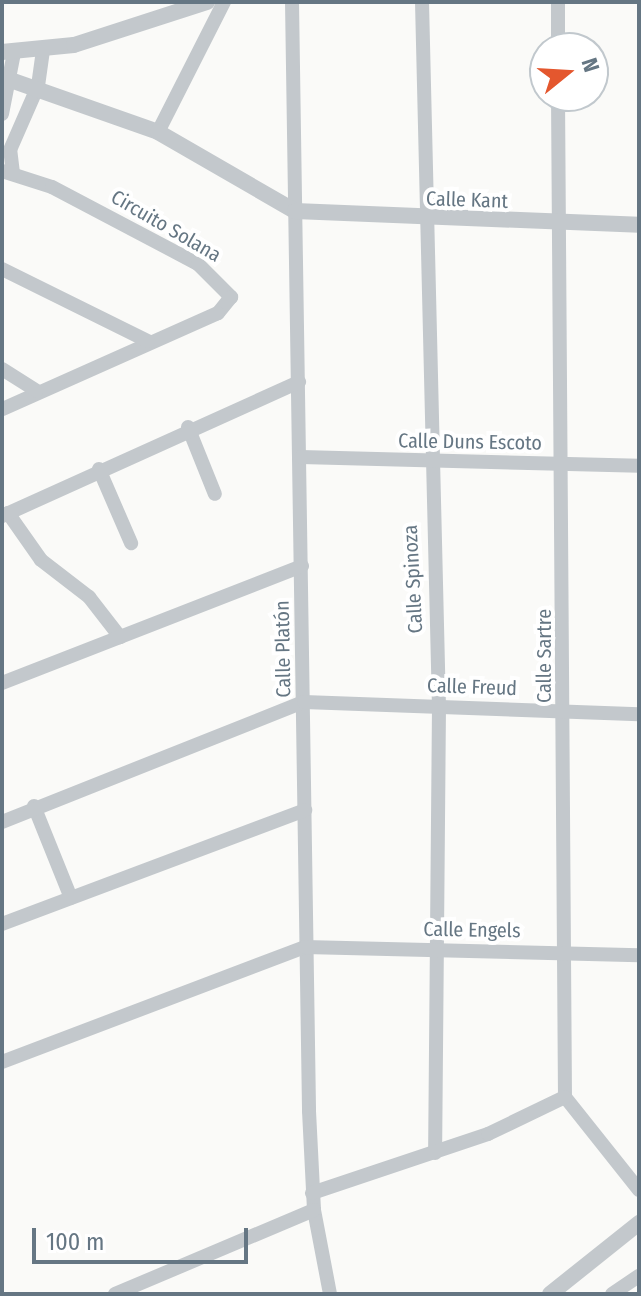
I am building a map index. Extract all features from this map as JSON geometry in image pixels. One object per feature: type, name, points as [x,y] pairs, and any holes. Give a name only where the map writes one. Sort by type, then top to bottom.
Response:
[{"type":"street","points":[[2,114],[8,52],[43,52],[207,2]]},
{"type":"street","points":[[158,132],[224,2]]},
{"type":"street","name":"Calle Platón","points":[[292,2],[301,457],[305,947],[312,1193],[330,1294]]},
{"type":"street","name":"Calle Spinoza","points":[[422,2],[422,219],[428,462],[439,706],[434,949],[435,1153]]},
{"type":"street","points":[[558,2],[558,32]]},
{"type":"street","name":"Circuito Solana","points":[[2,409],[148,341],[226,309],[231,297],[221,280],[97,209],[7,172],[10,150],[38,86],[43,52]]},
{"type":"street","points":[[7,78],[38,86],[158,132],[295,211]]},
{"type":"street","name":"Calle Sartre","points":[[558,112],[565,1097]]},
{"type":"street","name":"Calle Kant","points":[[295,211],[422,219],[639,225]]},
{"type":"street","points":[[2,269],[148,341]]},
{"type":"street","points":[[2,369],[37,391]]},
{"type":"street","points":[[120,637],[89,597],[41,560],[5,514],[188,427],[299,382]]},
{"type":"street","points":[[188,427],[215,494]]},
{"type":"street","name":"Calle Duns Escoto","points":[[301,457],[639,466]]},
{"type":"street","points":[[99,469],[131,543]]},
{"type":"street","points":[[2,683],[302,566]]},
{"type":"street","points":[[2,822],[34,806],[304,702]]},
{"type":"street","name":"Calle Freud","points":[[304,702],[639,714]]},
{"type":"street","points":[[34,806],[71,898]]},
{"type":"street","points":[[2,924],[305,810]]},
{"type":"street","points":[[2,1062],[305,947]]},
{"type":"street","name":"Calle Engels","points":[[305,947],[639,955]]},
{"type":"street","points":[[312,1193],[435,1153],[565,1097],[639,1190]]},
{"type":"street","points":[[115,1294],[314,1210]]},
{"type":"street","points":[[550,1294],[639,1223]]},
{"type":"street","points":[[612,1294],[639,1276]]}]
